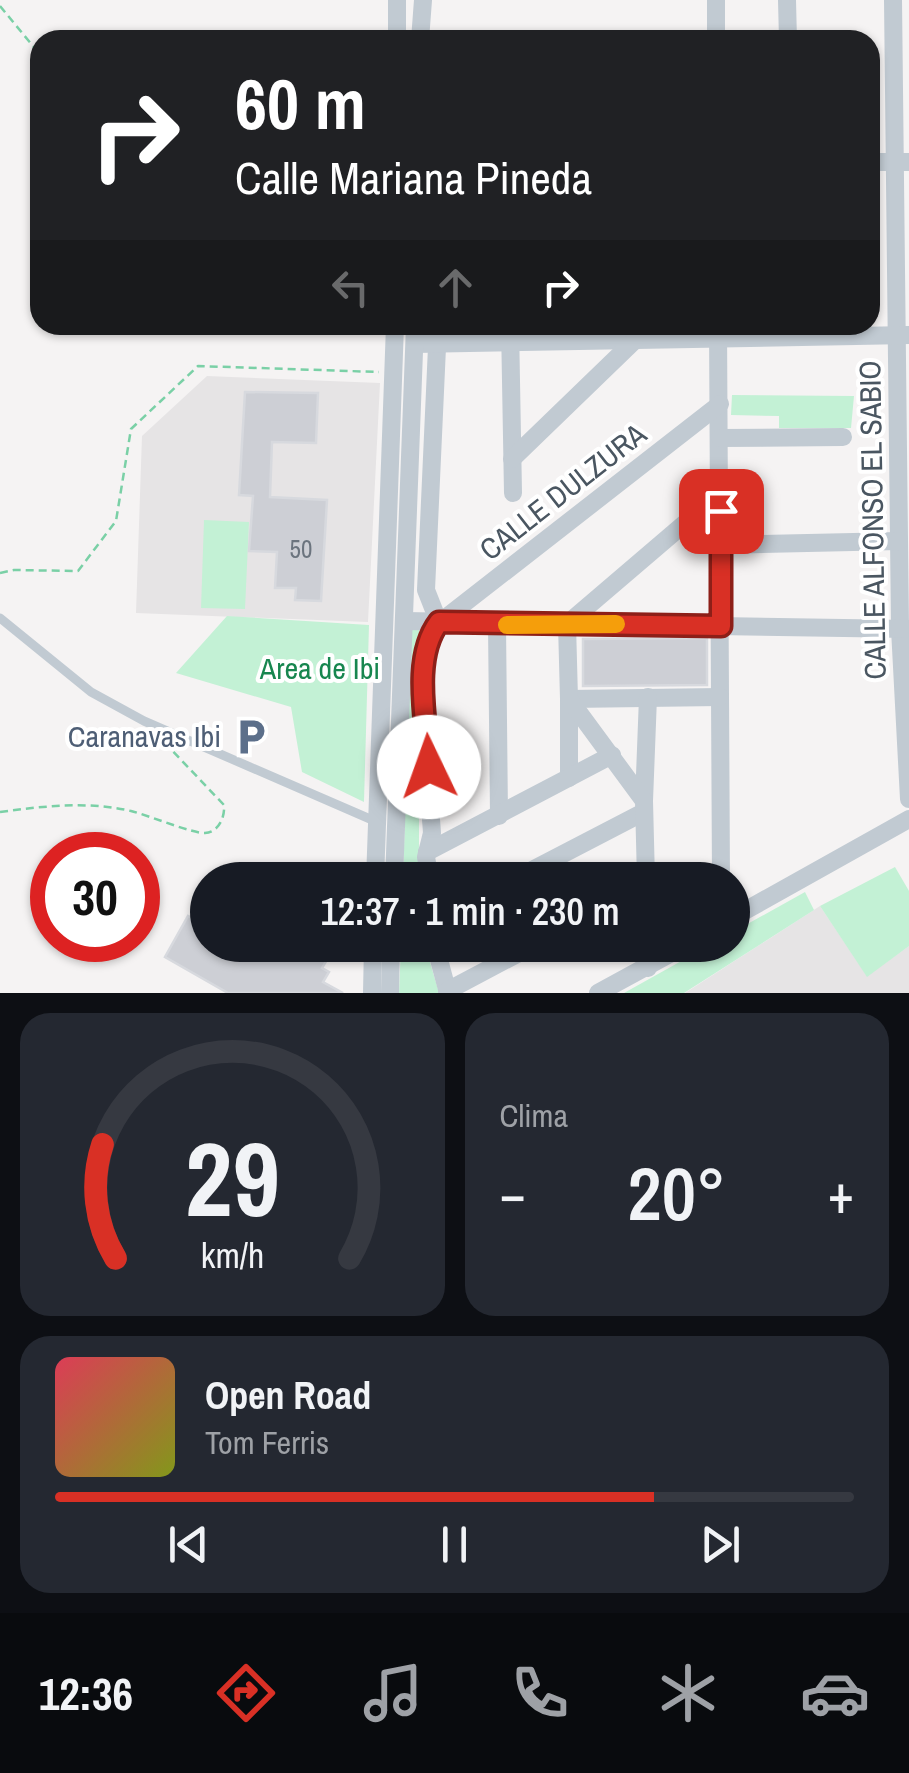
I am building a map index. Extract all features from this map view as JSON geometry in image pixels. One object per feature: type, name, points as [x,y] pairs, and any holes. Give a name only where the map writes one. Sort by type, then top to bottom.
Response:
[{"type":"street","points":[[397,0],[397,30]]},
{"type":"street","points":[[421,30],[424,0]]},
{"type":"street","points":[[716,0],[716,30]]},
{"type":"street","points":[[787,0],[788,30]]},
{"type":"street","name":"CALLE ALFONSO EL SABIO","points":[[892,0],[902,162],[899,541],[909,799]]},
{"type":"street","points":[[376,862],[395,335]]},
{"type":"street","points":[[395,862],[416,335],[438,346],[504,335]]},
{"type":"street","points":[[438,335],[426,590],[439,622]]},
{"type":"street","points":[[510,335],[513,493]]},
{"type":"street","points":[[528,335],[634,341],[698,335]]},
{"type":"street","points":[[719,335],[721,862]]},
{"type":"street","points":[[512,459],[634,341]]},
{"type":"street","name":"CALLE DULZURA","points":[[439,622],[720,404]]},
{"type":"street","points":[[720,438],[843,437]]},
{"type":"street","points":[[567,624],[691,518],[721,511]]},
{"type":"street","points":[[721,545],[899,541]]},
{"type":"street","points":[[404,622],[904,629]]},
{"type":"street","points":[[428,862],[432,833],[424,668],[430,635],[439,622]]},
{"type":"street","points":[[567,624],[569,778]]},
{"type":"street","points":[[498,625],[498,816]]},
{"type":"street","points":[[646,862],[648,697]]},
{"type":"street","points":[[570,699],[720,697]]},
{"type":"street","points":[[570,699],[612,754],[644,806]]},
{"type":"street","points":[[427,852],[612,754]]},
{"type":"street","points":[[545,862],[644,806]]},
{"type":"street","points":[[750,908],[909,819]]},
{"type":"street","points":[[372,993],[373,962]]},
{"type":"street","points":[[390,993],[391,962]]},
{"type":"street","points":[[439,962],[447,992],[503,962]]},
{"type":"street","points":[[648,962],[648,968]]},
{"type":"street","points":[[598,993],[658,962]]},
{"type":"lane","points":[[0,618],[91,692],[160,728],[377,822]]},
{"type":"path","points":[[0,6],[30,42]]},
{"type":"path","points":[[0,573],[78,571],[116,521],[131,429],[198,366],[395,372]]},
{"type":"path","points":[[0,812],[96,805],[210,833],[222,822],[224,805],[178,761],[160,728]]},
{"type":"shaded area","points":[[207,376],[380,383],[368,622],[136,613],[142,436]]},
{"type":"shaded area","points":[[820,906],[867,976],[909,946],[909,993],[685,993],[733,962],[750,962],[750,951]]},
{"type":"green space","points":[[732,395],[854,396],[851,428],[779,428],[779,416],[731,415]]},
{"type":"green space","points":[[204,520],[249,522],[245,609],[201,608]]},
{"type":"green space","name":"Area de Ibi","points":[[227,616],[369,625],[364,802],[302,772],[291,707],[176,673]]},
{"type":"green space","points":[[411,627],[419,628],[419,862],[404,862]]},
{"type":"green space","points":[[895,867],[909,891],[909,946],[867,977],[820,906]]},
{"type":"green space","points":[[805,892],[814,910],[750,951],[750,923]]},
{"type":"green space","points":[[400,962],[430,962],[439,993],[399,993]]},
{"type":"green space","points":[[680,962],[733,962],[684,993],[624,993]]},
{"type":"building","points":[[245,392],[318,393],[316,443],[272,442],[270,497],[327,500],[321,601],[295,600],[296,588],[275,588],[277,552],[249,551],[253,496],[239,495]]},
{"type":"building","points":[[707,638],[707,685],[583,686],[583,639]]},
{"type":"building","points":[[188,916],[190,962],[326,962],[322,968],[329,972],[323,982],[343,993],[228,993],[165,957]]},
{"type":"slow traffic","points":[[507,625],[616,624]]},
{"type":"place","name":"Caranavas Ibi","points":[[251,737]]},
{"type":"route","points":[[429,767],[424,668],[430,635],[439,622],[721,626],[721,511]]}]
